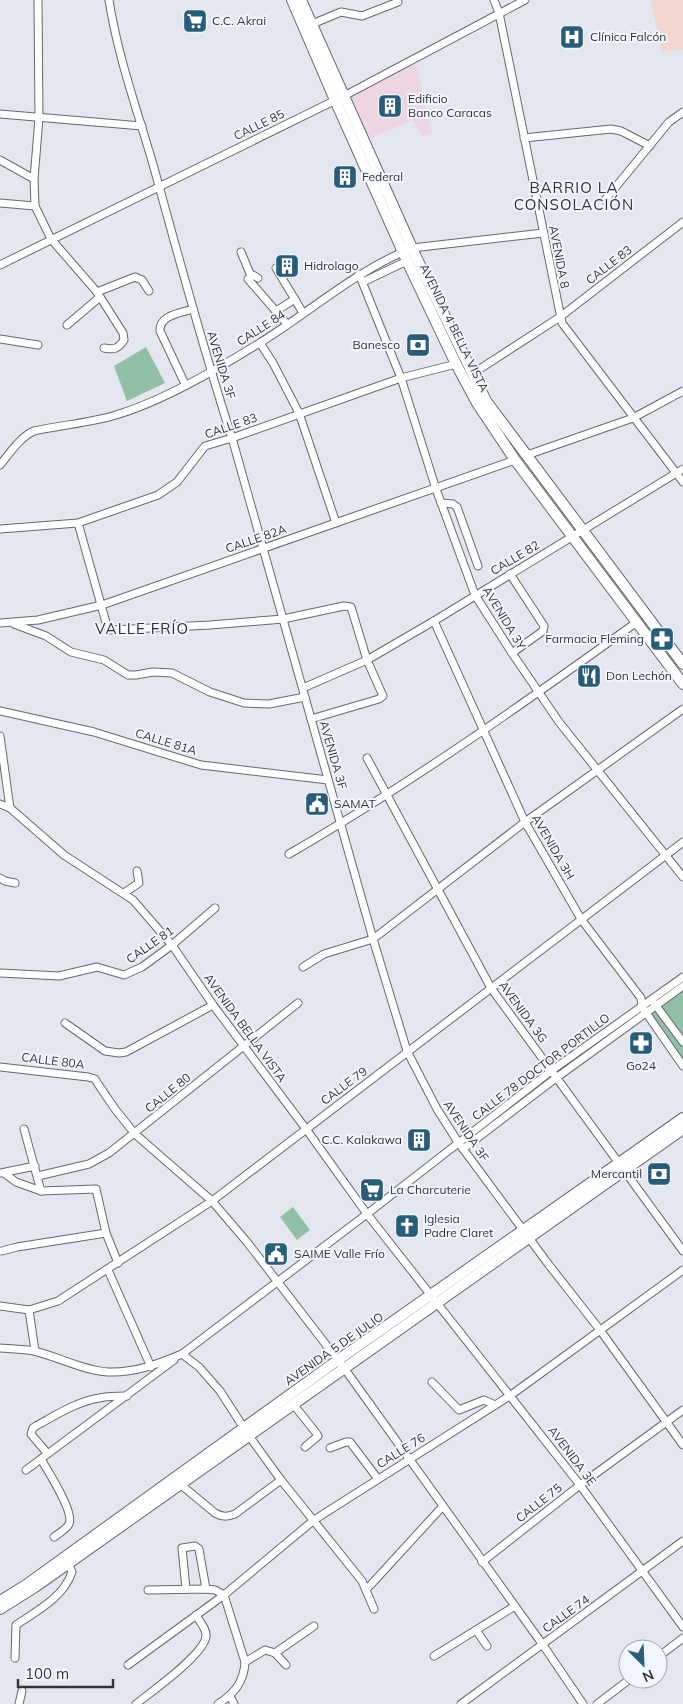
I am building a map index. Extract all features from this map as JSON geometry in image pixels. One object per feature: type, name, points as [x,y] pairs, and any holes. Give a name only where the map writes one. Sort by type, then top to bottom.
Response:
[{"type":"street","points":[[38,0],[39,118],[34,179],[36,206],[51,239],[98,294],[123,333],[124,340],[118,347],[112,350],[104,348]]},
{"type":"street","name":"AVENIDA 3F","points":[[109,0],[120,55],[142,126],[210,372],[232,438],[373,939],[407,1051],[437,1109],[458,1142],[525,1234],[600,1330],[683,1445]]},
{"type":"street","name":"AVENIDA 4 BELLA VISTA","points":[[292,0],[410,254],[456,364],[477,403],[515,460],[683,684]]},
{"type":"street","name":"AVENIDA 4 BELLA VISTA","points":[[301,0],[312,24],[339,98]]},
{"type":"street","name":"AVENIDA 8","points":[[494,0],[499,13],[562,323],[633,418],[680,471],[683,482]]},
{"type":"street","name":"CALLE 85","points":[[0,265],[339,98],[525,0]]},
{"type":"street","points":[[312,24],[341,12],[362,16],[398,2]]},
{"type":"street","points":[[604,200],[669,122],[683,112]]},
{"type":"street","points":[[0,114],[142,126]]},
{"type":"street","points":[[524,138],[611,129],[621,131],[650,146]]},
{"type":"street","points":[[0,160],[34,179]]},
{"type":"street","points":[[0,203],[36,206]]},
{"type":"street","name":"CALLE 83","points":[[472,374],[560,317],[683,222]]},
{"type":"street","name":"CALLE 84","points":[[0,465],[21,440],[34,431],[113,416],[146,404],[210,372],[260,343],[359,274],[410,254],[543,233]]},
{"type":"street","points":[[241,252],[251,276],[249,281],[287,324]]},
{"type":"street","name":"AVENIDA 4 BELLA VISTA","points":[[410,254],[486,401],[683,664]]},
{"type":"street","name":"CALLE 84","points":[[363,282],[410,254]]},
{"type":"street","points":[[276,268],[303,313]]},
{"type":"street","name":"AVENIDA 3Y","points":[[359,274],[401,378],[436,489],[475,595],[559,722],[683,877]]},
{"type":"street","points":[[251,276],[258,278]]},
{"type":"street","points":[[67,325],[98,294],[135,277],[142,280],[149,291]]},
{"type":"street","points":[[276,311],[295,300]]},
{"type":"street","points":[[185,384],[159,326],[165,318],[193,308]]},
{"type":"street","points":[[0,338],[38,345]]},
{"type":"street","points":[[260,343],[273,363],[299,414],[336,523]]},
{"type":"street","name":"CALLE 83","points":[[0,529],[78,523],[158,495],[177,482],[205,446],[401,378],[456,364]]},
{"type":"street","points":[[527,454],[633,418],[683,391]]},
{"type":"street","name":"CALLE 82A","points":[[0,623],[38,620],[102,604],[515,460]]},
{"type":"street","name":"CALLE 82","points":[[303,688],[367,660],[680,471]]},
{"type":"street","points":[[441,503],[453,504],[457,507],[478,566]]},
{"type":"street","points":[[78,523],[102,604],[106,626],[111,630],[210,625],[283,618],[344,606],[351,607],[367,660],[383,694],[382,698],[311,719]]},
{"type":"street","points":[[510,574],[544,626],[543,631],[512,653]]},
{"type":"street","name":"AVENIDA 3H","points":[[434,621],[525,822],[581,919],[641,998]]},
{"type":"street","points":[[289,854],[342,824],[387,795],[484,730],[637,622]]},
{"type":"street","points":[[11,623],[46,636],[71,652],[104,660],[128,675],[172,672],[210,692],[244,703],[269,704],[305,697]]},
{"type":"street","points":[[303,967],[324,954],[373,939],[525,822],[683,709]]},
{"type":"street","name":"CALLE 81A","points":[[0,711],[94,732],[201,765],[328,780]]},
{"type":"street","points":[[0,736],[10,808]]},
{"type":"street","name":"AVENIDA 3G","points":[[367,758],[491,988],[683,1251]]},
{"type":"street","name":"AVENIDA BELLA VISTA","points":[[0,804],[10,808],[64,855],[133,900],[172,945],[212,1005],[306,1129],[367,1214],[434,1299]]},
{"type":"street","name":"CALLE 79","points":[[0,1306],[29,1310],[58,1301],[212,1201],[683,842]]},
{"type":"street","points":[[124,893],[139,883],[137,871]]},
{"type":"street","points":[[0,878],[16,883]]},
{"type":"street","name":"CALLE 81","points":[[0,972],[58,976],[97,967],[124,975],[142,967],[172,945],[215,908]]},
{"type":"street","name":"CALLE 78 DOCTOR PORTILLO","points":[[654,1003],[683,977]]},
{"type":"street","name":"CALLE 78 DOCTOR PORTILLO","points":[[0,1348],[35,1351],[90,1369],[108,1372],[124,1372],[151,1366],[182,1354],[551,1071],[683,986]]},
{"type":"street","points":[[641,998],[654,1003],[683,1042]]},
{"type":"street","points":[[641,998],[644,1010],[683,1066]]},
{"type":"street","name":"CALLE 80","points":[[38,1176],[89,1164],[109,1153],[298,1002]]},
{"type":"street","points":[[65,1023],[105,1051],[119,1053],[126,1052],[212,1005]]},
{"type":"street","name":"CALLE 78 DOCTOR PORTILLO","points":[[463,1149],[644,1010]]},
{"type":"street","name":"CALLE 80A","points":[[0,1067],[37,1070],[94,1079],[115,1110],[135,1134],[212,1201],[248,1242],[341,1364],[543,1644],[583,1704]]},
{"type":"street","name":"AVENIDA 5 DE JULIO","points":[[0,1601],[247,1432],[621,1167],[683,1118]]},
{"type":"street","points":[[24,1128],[41,1191]]},
{"type":"street","name":"AVENIDA 5 DE JULIO","points":[[621,1167],[683,1130]]},
{"type":"street","points":[[2,1173],[35,1166]]},
{"type":"street","points":[[2,1173],[16,1182],[41,1191],[96,1189],[106,1233],[118,1263]]},
{"type":"street","points":[[2,1251],[106,1233]]},
{"type":"street","points":[[108,1270],[151,1366]]},
{"type":"street","name":"CALLE 76","points":[[128,1665],[224,1595],[314,1520],[511,1395],[683,1270]]},
{"type":"street","name":"AVENIDA 3E","points":[[434,1299],[580,1485],[683,1627]]},
{"type":"street","points":[[29,1310],[35,1351]]},
{"type":"street","points":[[26,1470],[182,1354],[198,1367],[220,1391],[281,1480],[362,1581],[374,1609]]},
{"type":"street","name":"AVENIDA 5 DE JULIO","points":[[0,1609],[35,1587],[180,1484],[247,1432],[293,1404],[341,1364]]},
{"type":"street","points":[[432,1382],[459,1410],[484,1400],[495,1405]]},
{"type":"street","points":[[47,1453],[32,1434],[33,1428],[87,1400],[128,1396]]},
{"type":"street","points":[[293,1404],[318,1436],[305,1447]]},
{"type":"street","name":"CALLE 75","points":[[482,1562],[580,1485],[683,1410]]},
{"type":"street","points":[[330,1448],[350,1442],[378,1479]]},
{"type":"street","points":[[41,1459],[57,1487],[70,1519],[69,1525],[54,1537]]},
{"type":"street","points":[[180,1484],[215,1513],[220,1516],[229,1517],[281,1480]]},
{"type":"street","points":[[366,1590],[443,1506]]},
{"type":"street","name":"CALLE 74","points":[[461,1704],[683,1541]]},
{"type":"street","points":[[186,1589],[182,1548],[195,1546],[199,1549],[206,1589]]},
{"type":"street","points":[[15,1658],[16,1625],[41,1608],[64,1588],[69,1582],[72,1572],[68,1563]]},
{"type":"street","points":[[148,1590],[206,1589],[215,1590],[224,1595],[245,1662],[245,1673],[230,1696],[218,1704]]},
{"type":"street","points":[[434,1656],[514,1606]]},
{"type":"street","points":[[136,1704],[194,1656],[204,1644],[206,1632],[196,1615]]},
{"type":"street","points":[[275,1653],[314,1626]]},
{"type":"street","points":[[476,1630],[487,1646]]},
{"type":"street","points":[[668,1649],[683,1638]]},
{"type":"street","points":[[245,1662],[265,1650],[275,1653],[286,1665]]},
{"type":"street","points":[[597,1704],[618,1688]]},
{"type":"street","points":[[19,1704],[22,1691]]},
{"type":"street","points":[[230,1696],[234,1704]]},
{"type":"shaded area","points":[[650,0],[683,0],[683,50],[662,51]]},
{"type":"shaded area","points":[[416,64],[432,133],[422,136],[413,120],[367,140],[348,97]]},
{"type":"green space","points":[[146,347],[165,383],[127,401],[114,366]]},
{"type":"green space","points":[[683,982],[683,1069],[643,1011]]},
{"type":"green space","points":[[293,1207],[310,1230],[297,1240],[280,1217]]},
{"type":"place","name":"C.C. Akrai","points":[[195,21]]},
{"type":"place","name":"Clínica Falcón","points":[[572,37]]},
{"type":"place","name":"Edificio Banco Caracas","points":[[390,106]]},
{"type":"place","name":"Federal","points":[[345,177]]},
{"type":"place","name":"Hidrolago","points":[[287,266]]},
{"type":"place","name":"Banesco","points":[[418,345]]},
{"type":"place","name":"Farmacia Fleming","points":[[662,639]]},
{"type":"place","name":"Don Lechón","points":[[589,676]]},
{"type":"place","name":"SAMAT","points":[[317,804]]},
{"type":"place","name":"Go24","points":[[641,1043]]},
{"type":"place","name":"C.C. Kalakawa","points":[[419,1140]]},
{"type":"place","name":"Mercantil","points":[[659,1174]]},
{"type":"place","name":"La Charcuterie","points":[[372,1190]]},
{"type":"place","name":"Iglesia Padre Claret","points":[[407,1226]]},
{"type":"place","name":"SAIME Valle Frío","points":[[276,1254]]},
{"type":"district","name":"BARRIO LA CONSOLACIÓN","points":[[574,196]]},
{"type":"district","name":"VALLE FRÍO","points":[[142,629]]}]
